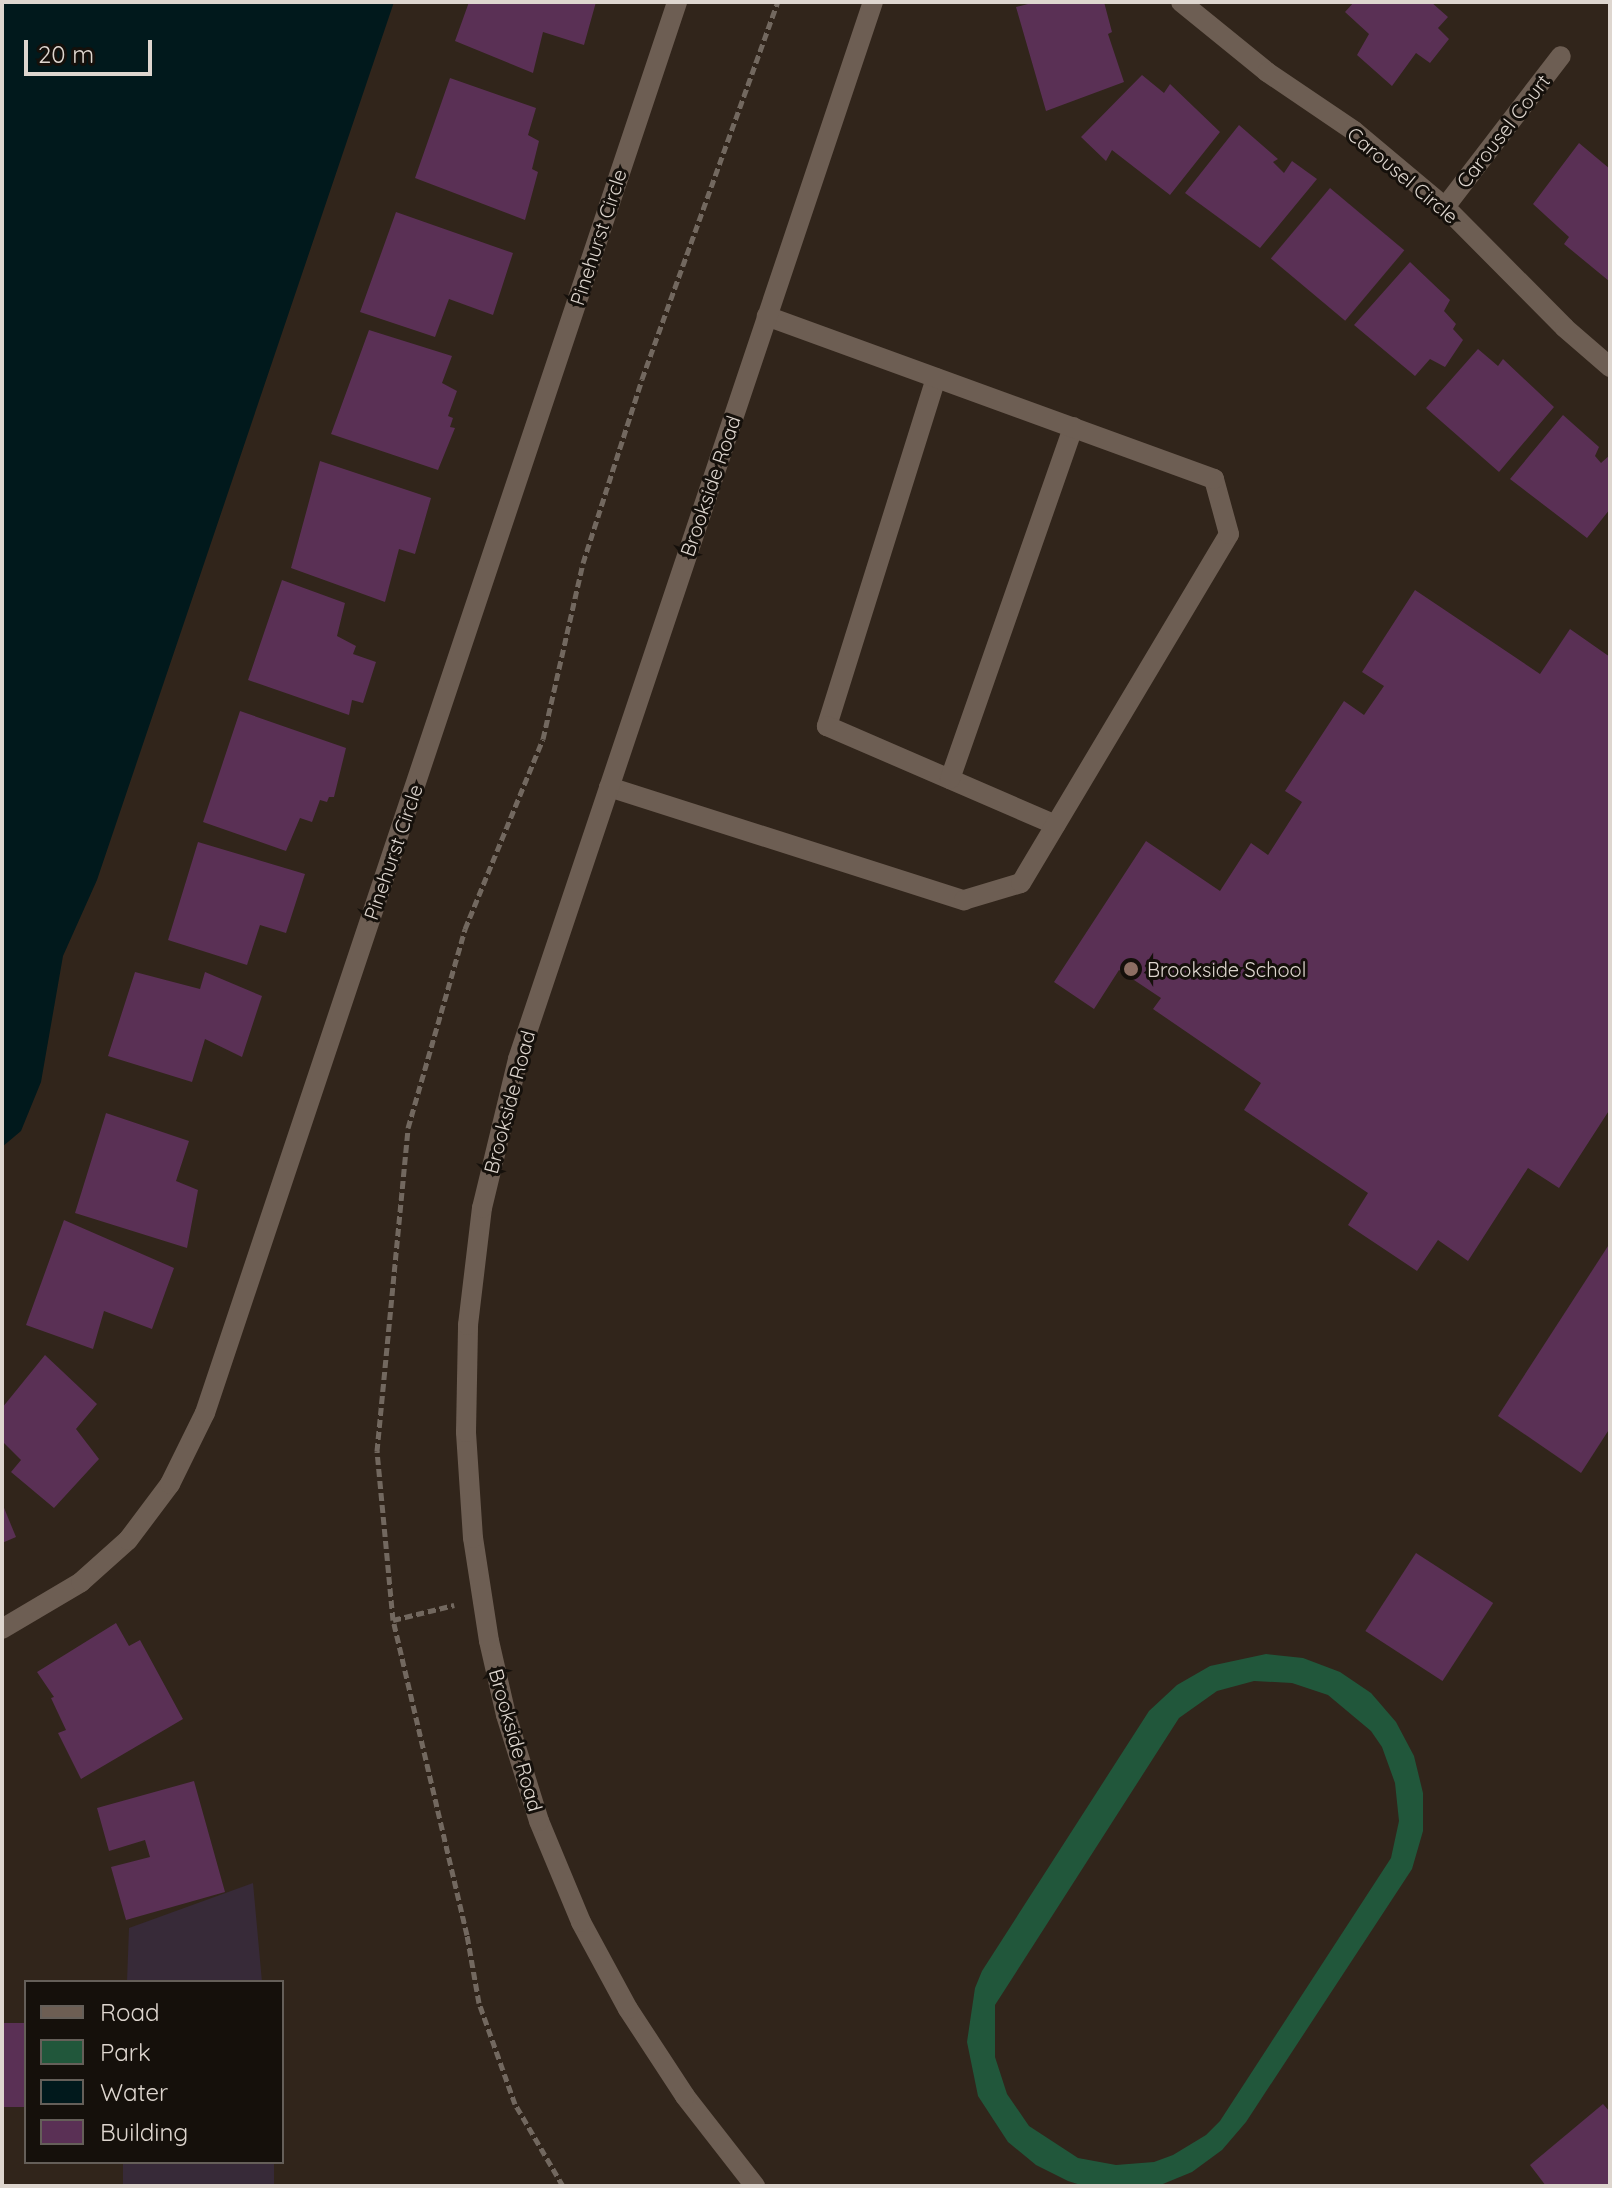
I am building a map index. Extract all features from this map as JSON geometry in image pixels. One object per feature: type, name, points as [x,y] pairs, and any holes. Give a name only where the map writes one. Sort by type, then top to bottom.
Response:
[{"type":"street","name":"Pinehurst Circle","points":[[2,1629],[81,1582],[128,1540],[170,1484],[205,1413],[677,2]]},
{"type":"street","name":"Brookside Road","points":[[755,2186],[677,2083],[628,2009],[581,1922],[539,1821],[510,1730],[482,1598],[473,1538],[466,1432],[468,1325],[482,1208],[518,1059],[873,2]]},
{"type":"street","name":"Carousel Circle","points":[[1181,2],[1267,72],[1354,131],[1445,207],[1565,328],[1610,367]]},
{"type":"street","name":"Carousel Court","points":[[1445,207],[1561,56]]},
{"type":"street","points":[[609,787],[964,900],[1021,883],[1229,534],[1214,479],[767,316]]},
{"type":"street","points":[[936,378],[827,726],[1056,825]]},
{"type":"street","points":[[950,779],[1073,427]]},
{"type":"path","points":[[393,1620],[482,1598]]},
{"type":"shaded area","points":[[253,1883],[262,1980],[127,1980],[129,1928]]},
{"type":"shaded area","points":[[123,2164],[274,2164],[274,2186],[123,2186]]},
{"type":"green space","points":[[1266,1654],[1303,1658],[1340,1672],[1371,1693],[1396,1722],[1414,1756],[1423,1793],[1423,1831],[1412,1869],[1246,2122],[1222,2150],[1192,2172],[1158,2186],[1084,2186],[1036,2165],[1008,2142],[978,2096],[967,2042],[975,1988],[982,1971],[1149,1711],[1177,1685],[1210,1666]],"holes":[[[1254,1681],[1292,1683],[1328,1695],[1371,1731],[1382,1747],[1395,1783],[1399,1821],[1391,1858],[1220,2121],[1206,2135],[1173,2155],[1154,2162],[1116,2165],[1078,2158],[1029,2126],[1007,2094],[995,2057],[995,2005],[1179,1718],[1217,1691]]]},
{"type":"water","points":[[2,2],[394,2],[97,880],[63,956],[41,1082],[21,1131],[2,1147]]},
{"type":"building","points":[[469,2],[596,2],[584,45],[543,32],[533,73],[455,41]]},
{"type":"building","points":[[1036,2],[1104,2],[1112,32],[1108,34],[1124,82],[1046,111],[1016,7]]},
{"type":"building","points":[[1354,2],[1431,2],[1448,17],[1438,28],[1449,39],[1430,63],[1416,53],[1392,86],[1357,55],[1369,34],[1345,12]]},
{"type":"building","points":[[1142,75],[1164,93],[1170,84],[1220,132],[1170,195],[1112,150],[1106,161],[1081,137]]},
{"type":"building","points":[[450,78],[536,108],[528,135],[539,141],[532,169],[538,172],[525,220],[415,178]]},
{"type":"building","points":[[1239,125],[1278,159],[1273,162],[1284,173],[1292,161],[1317,179],[1260,248],[1185,193]]},
{"type":"building","points":[[1579,143],[1610,169],[1609,281],[1564,244],[1569,237],[1533,204]]},
{"type":"building","points":[[1330,188],[1404,250],[1345,321],[1271,258]]},
{"type":"building","points":[[396,212],[513,253],[493,315],[449,299],[435,337],[360,312]]},
{"type":"building","points":[[1410,262],[1450,300],[1444,311],[1456,324],[1453,329],[1463,340],[1445,367],[1430,359],[1415,376],[1354,325]]},
{"type":"building","points":[[369,330],[452,356],[442,383],[457,391],[448,416],[453,418],[450,427],[455,428],[438,470],[331,434]]},
{"type":"building","points":[[1478,349],[1498,366],[1503,359],[1554,407],[1499,472],[1426,408]]},
{"type":"building","points":[[1563,415],[1599,447],[1595,456],[1601,463],[1610,455],[1610,509],[1587,538],[1510,479]]},
{"type":"building","points":[[320,461],[431,498],[415,554],[399,549],[385,602],[291,568]]},
{"type":"building","points":[[282,580],[345,603],[337,636],[356,646],[353,654],[376,662],[363,703],[352,700],[349,715],[248,680]]},
{"type":"building","points":[[1415,590],[1540,674],[1570,629],[1610,657],[1610,1109],[1559,1188],[1528,1168],[1468,1261],[1438,1240],[1417,1271],[1348,1225],[1368,1193],[1244,1110],[1261,1083],[1153,1009],[1161,998],[1119,970],[1094,1009],[1054,982],[1146,841],[1220,891],[1251,843],[1268,855],[1302,802],[1285,791],[1344,701],[1364,715],[1384,686],[1362,672]]},
{"type":"building","points":[[240,711],[346,748],[334,797],[329,797],[327,802],[320,800],[312,822],[300,818],[286,851],[203,822]]},
{"type":"building","points":[[198,842],[305,874],[286,933],[260,925],[247,965],[168,940]]},
{"type":"building","points":[[135,972],[200,989],[205,972],[262,996],[242,1057],[205,1039],[192,1082],[108,1056]]},
{"type":"building","points":[[106,1113],[189,1141],[176,1181],[198,1190],[187,1248],[75,1213]]},
{"type":"building","points":[[64,1220],[174,1268],[152,1329],[104,1311],[93,1349],[26,1325]]},
{"type":"building","points":[[1610,1243],[1610,1428],[1581,1473],[1498,1416]]},
{"type":"building","points":[[45,1355],[97,1404],[76,1429],[99,1459],[54,1508],[11,1472],[21,1460],[2,1441],[2,1408]]},
{"type":"building","points":[[2,1503],[16,1537],[2,1543]]},
{"type":"building","points":[[1416,1553],[1493,1603],[1443,1681],[1365,1631]]},
{"type":"building","points":[[116,1623],[129,1646],[140,1640],[183,1719],[81,1779],[58,1733],[66,1730],[51,1698],[54,1697],[37,1672]]},
{"type":"building","points":[[194,1781],[225,1892],[126,1920],[111,1867],[150,1857],[145,1840],[109,1851],[97,1808]]},
{"type":"building","points":[[2,2023],[24,2023],[24,2107],[2,2107]]},
{"type":"building","points":[[1603,2104],[1610,2112],[1610,2186],[1546,2186],[1530,2165]]},
{"type":"place","name":"Brookside School","points":[[1131,969]]}]
